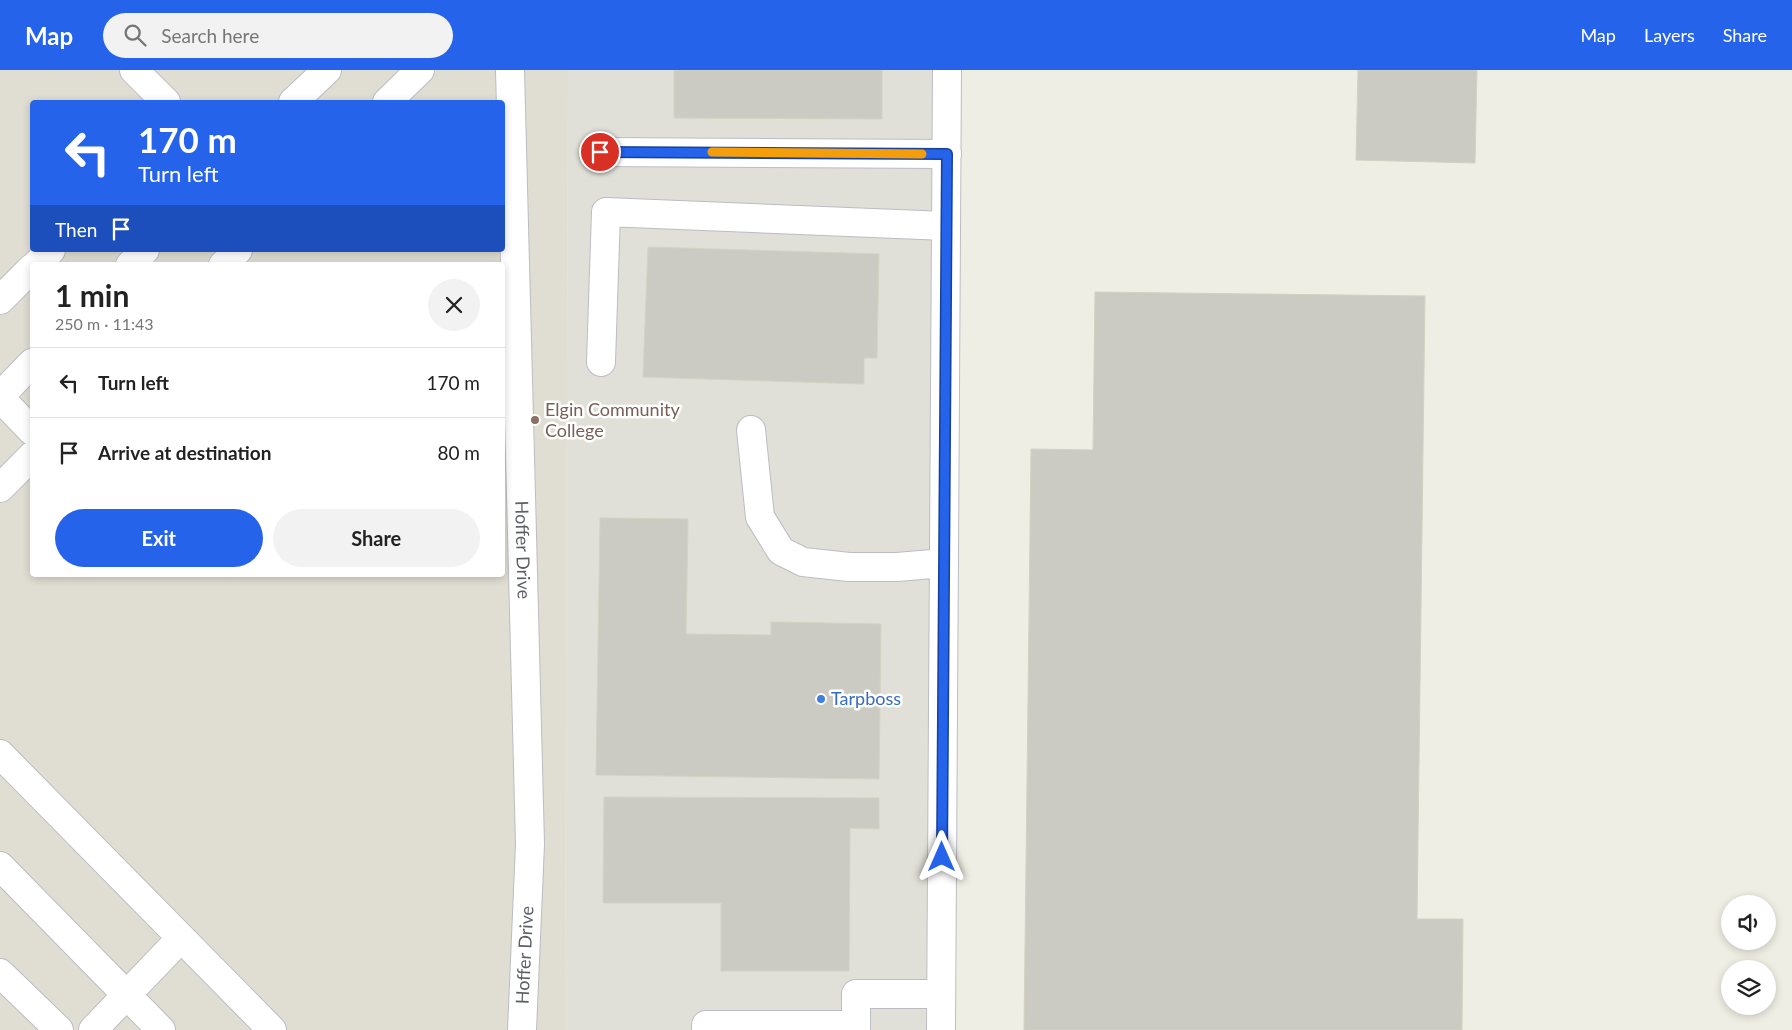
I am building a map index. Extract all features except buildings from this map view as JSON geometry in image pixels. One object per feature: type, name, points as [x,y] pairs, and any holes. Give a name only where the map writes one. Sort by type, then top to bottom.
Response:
[{"type":"street","points":[[134,70],[164,100]]},
{"type":"street","points":[[295,100],[327,70]]},
{"type":"street","points":[[389,100],[420,70]]},
{"type":"street","name":"Hoffer Drive","points":[[510,70],[530,844],[522,1030]]},
{"type":"street","points":[[941,1030],[947,70]]},
{"type":"street","points":[[600,152],[947,154]]},
{"type":"street","points":[[601,362],[606,212],[946,226]]},
{"type":"street","points":[[39,262],[49,252]]},
{"type":"street","points":[[133,262],[143,252]]},
{"type":"street","points":[[226,262],[236,252]]},
{"type":"street","points":[[0,300],[30,270]]},
{"type":"street","points":[[30,365],[0,397],[30,429]]},
{"type":"street","points":[[751,430],[760,517],[781,551],[803,562],[849,567],[898,567],[944,563]]},
{"type":"street","points":[[0,488],[30,458]]},
{"type":"street","points":[[0,754],[272,1030]]},
{"type":"street","points":[[0,866],[161,1030]]},
{"type":"street","points":[[93,1030],[181,938]]},
{"type":"street","points":[[0,973],[59,1030]]},
{"type":"street","points":[[706,1030],[706,1025],[856,1028],[856,994],[941,994]]},
{"type":"shaded area","name":"Elgin Community College","points":[[0,70],[568,70],[565,1030],[0,1030]]},
{"type":"shaded area","points":[[568,70],[935,70],[926,1030],[565,1030]]},
{"type":"slow traffic","points":[[712,152],[922,154]]},
{"type":"place","name":"Elgin Community College","points":[[535,420]]},
{"type":"place","name":"Tarpboss","points":[[821,699]]},
{"type":"route","points":[[600,152],[947,154],[942,857]]}]
